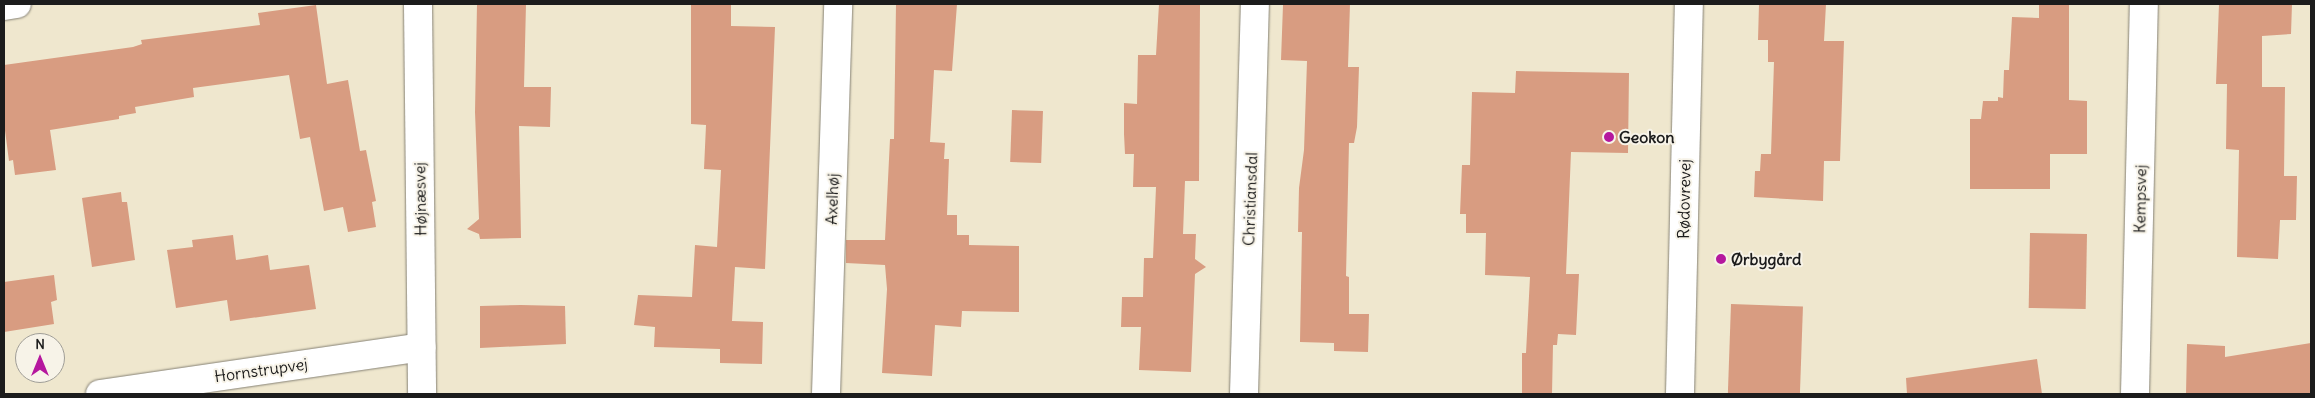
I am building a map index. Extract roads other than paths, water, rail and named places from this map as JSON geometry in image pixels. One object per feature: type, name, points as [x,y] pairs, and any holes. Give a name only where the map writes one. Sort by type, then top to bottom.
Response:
[{"type":"street","points":[[4,6],[17,4]]},
{"type":"street","name":"Højnæsvej","points":[[418,4],[422,394]]},
{"type":"street","name":"Axelhøj","points":[[826,394],[838,4]]},
{"type":"street","name":"Christiansdal","points":[[1244,394],[1255,4]]},
{"type":"street","name":"Rødovrevej","points":[[1680,394],[1688,4]]},
{"type":"street","name":"Kempsvej","points":[[2135,394],[2144,4]]},
{"type":"street","name":"Hornstrupvej","points":[[100,394],[422,346]]},
{"type":"place","name":"Geokon","points":[[1609,137]]},
{"type":"place","name":"Ørbygård","points":[[1721,259]]}]
